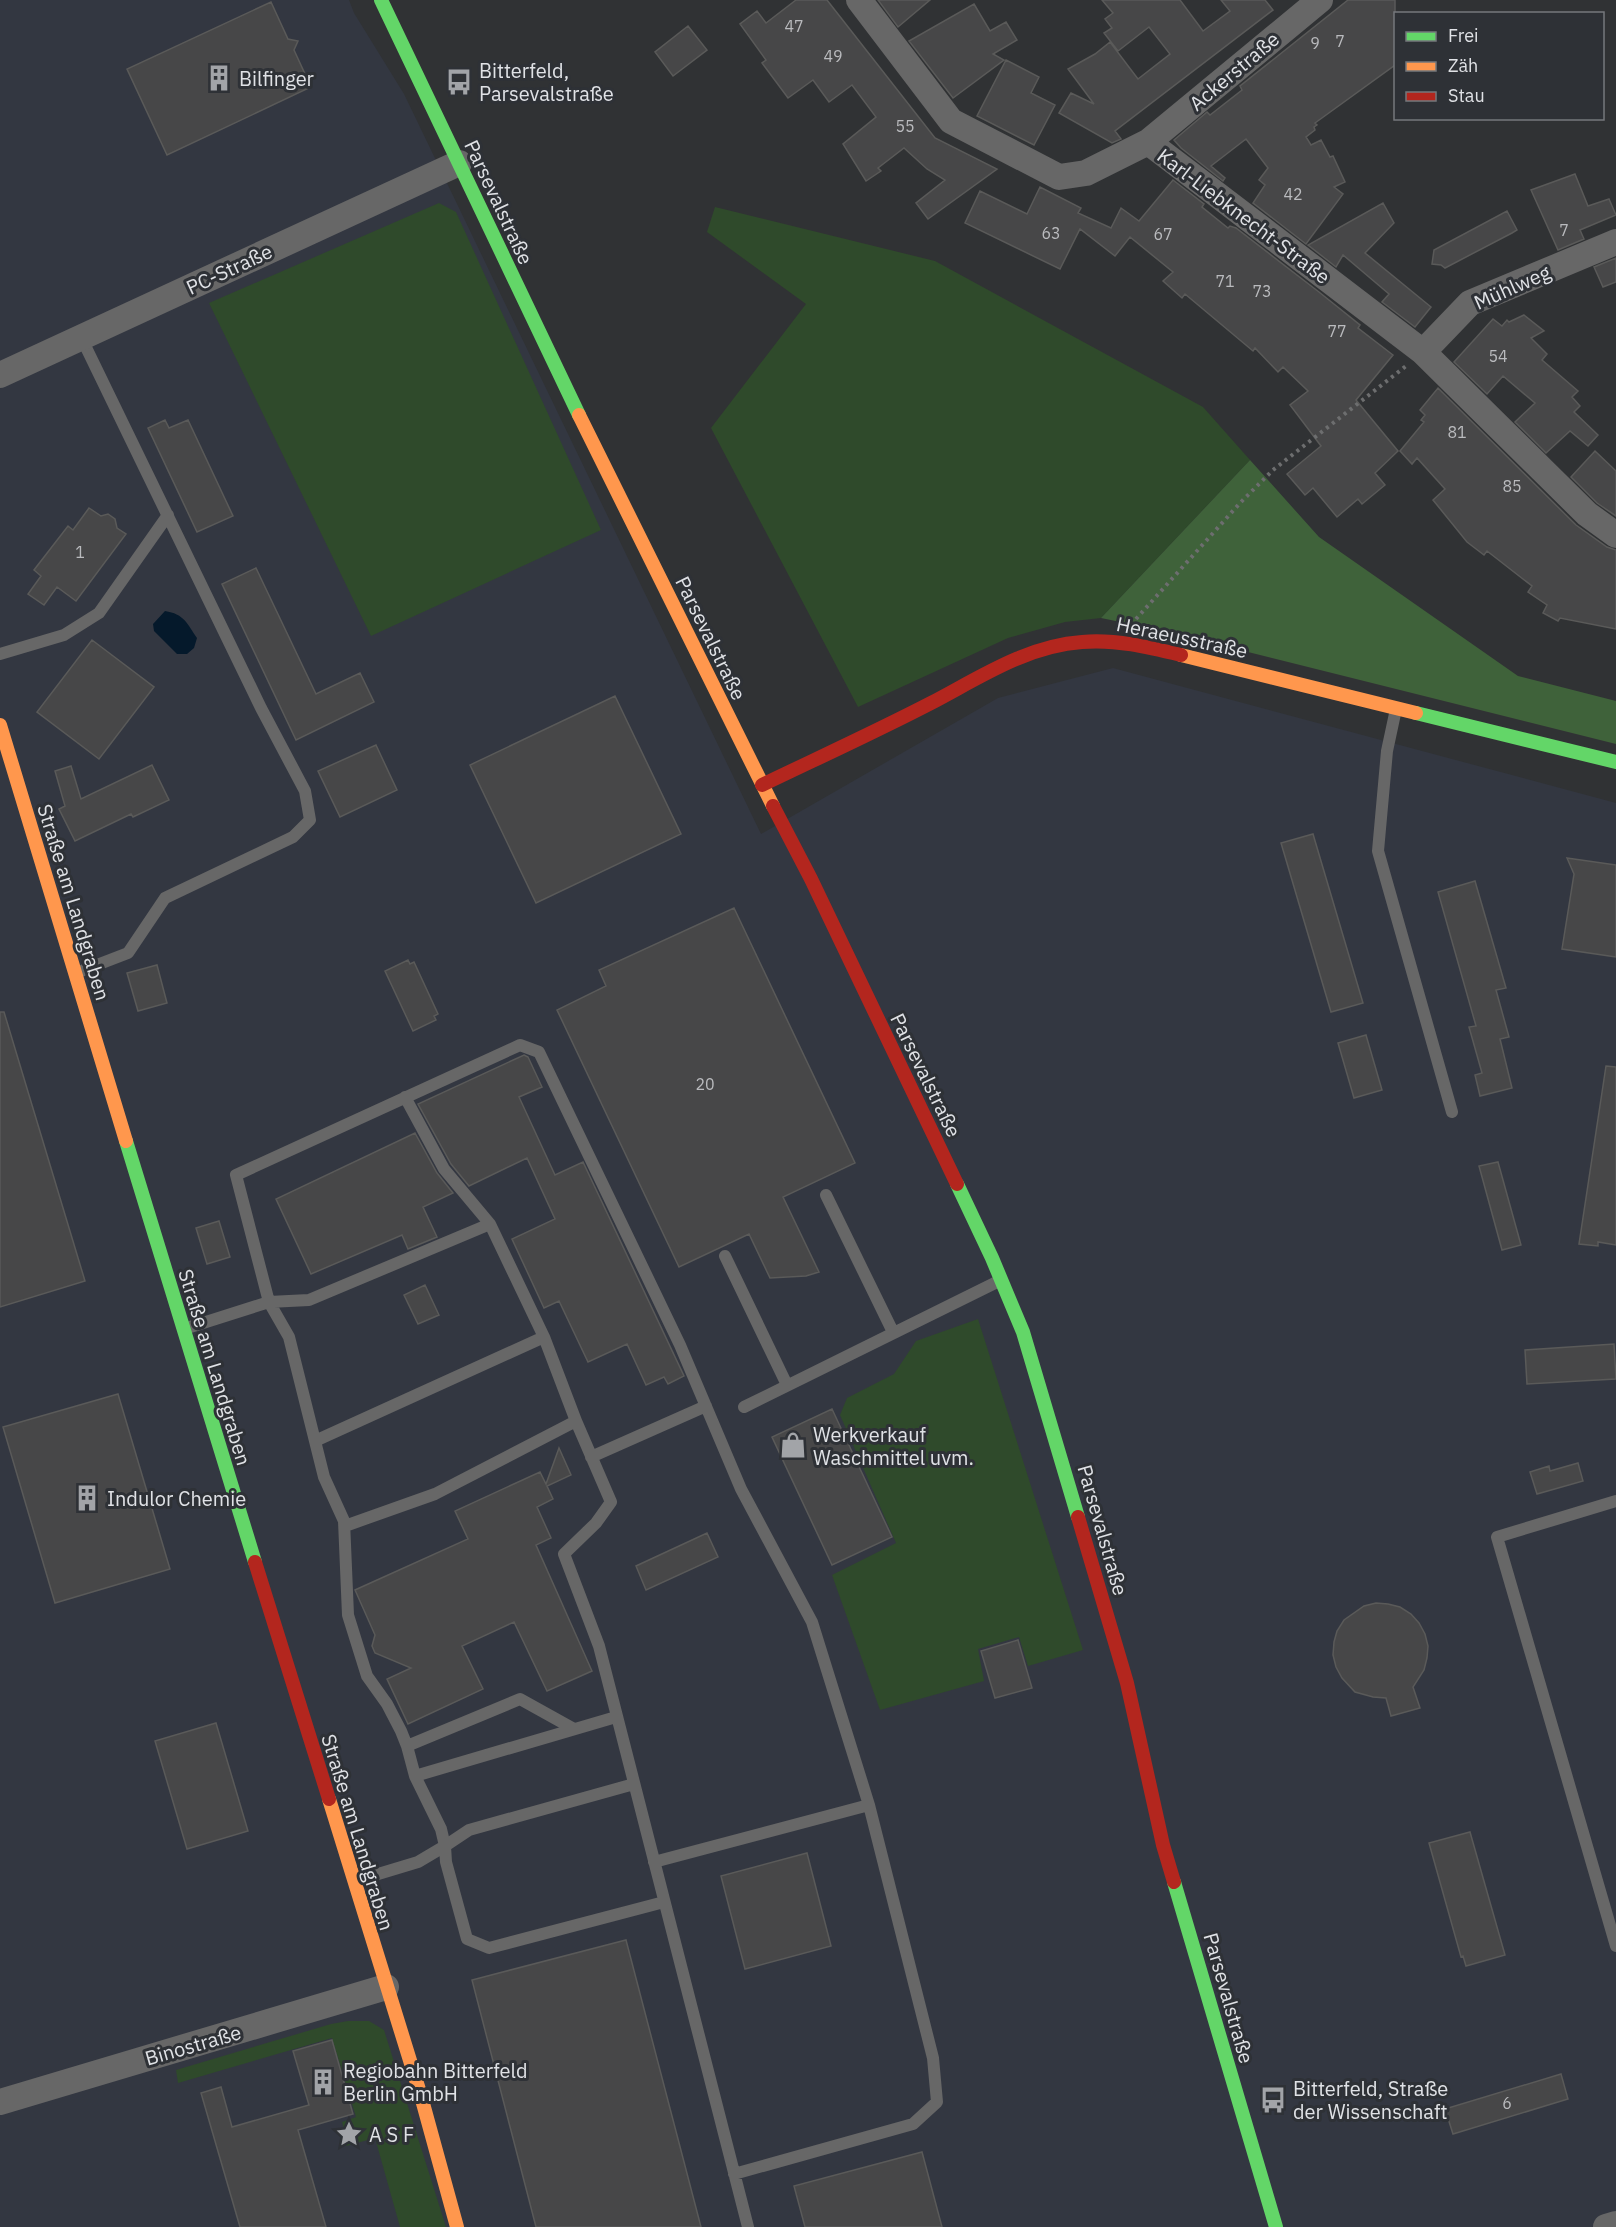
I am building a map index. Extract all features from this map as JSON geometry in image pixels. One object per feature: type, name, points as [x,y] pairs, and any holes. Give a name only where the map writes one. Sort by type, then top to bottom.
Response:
[{"type":"street","name":"Parsevalstraße","points":[[381,0],[620,501],[816,890],[1002,1280],[1034,1366],[1127,1683],[1163,1845],[1276,2227]]},
{"type":"street","name":"Karl-Liebknecht-Straße","points":[[859,0],[951,121],[1059,177],[1086,173],[1148,142],[1423,352],[1587,514],[1616,535]]},
{"type":"street","name":"Ackerstraße","points":[[1148,142],[1320,0]]},
{"type":"street","name":"PC-Straße","points":[[0,375],[459,164]]},
{"type":"street","name":"Mühlweg","points":[[1423,352],[1470,303],[1616,242]]},
{"type":"street","name":"Heraeusstraße","points":[[762,785],[892,723],[1014,660],[1058,645],[1096,640],[1117,640],[1616,762]]},
{"type":"street","name":"Straße am Landgraben","points":[[0,725],[183,1329],[421,2096],[457,2227]]},
{"type":"street","name":"Binostraße","points":[[0,2102],[386,1988]]},
{"type":"street","points":[[1606,2227],[1616,2224]]},
{"type":"lane","points":[[75,973],[128,953],[165,898],[293,837],[310,820],[305,791],[261,708],[81,337]]},
{"type":"lane","points":[[0,654],[64,635],[99,613],[168,515]]},
{"type":"lane","points":[[1396,708],[1387,751],[1378,851],[1452,1112]]},
{"type":"lane","points":[[664,1902],[489,1948],[467,1939],[446,1862],[441,1829],[415,1776],[407,1746],[387,1704],[367,1676],[348,1615],[345,1526],[324,1477],[289,1337],[269,1302],[236,1174],[520,1045],[539,1052],[680,1345],[741,1489],[812,1622],[869,1805],[933,2058],[937,2102],[913,2124],[734,2174]]},
{"type":"lane","points":[[405,1097],[444,1169],[490,1224],[544,1337],[576,1421],[611,1502],[596,1523],[564,1554],[598,1646],[748,2227]]},
{"type":"lane","points":[[826,1195],[893,1332]]},
{"type":"lane","points":[[183,1329],[269,1302],[309,1300],[490,1224]]},
{"type":"lane","points":[[725,1256],[787,1385]]},
{"type":"lane","points":[[744,1407],[1002,1280]]},
{"type":"lane","points":[[315,1441],[544,1337]]},
{"type":"lane","points":[[591,1457],[706,1406]]},
{"type":"lane","points":[[345,1526],[435,1494],[576,1421]]},
{"type":"lane","points":[[1616,1501],[1497,1537],[1616,1946]]},
{"type":"lane","points":[[407,1746],[520,1699],[574,1729]]},
{"type":"lane","points":[[415,1776],[616,1717]]},
{"type":"lane","points":[[353,1882],[418,1863],[469,1830],[634,1784]]},
{"type":"lane","points":[[654,1863],[869,1805]]},
{"type":"path","points":[[1117,640],[1240,503],[1273,470],[1423,352]]},
{"type":"shaded area","points":[[0,0],[349,0],[354,13],[404,94],[761,834],[998,698],[1113,668],[1616,803],[1616,2227],[0,2227]]},
{"type":"green space","points":[[439,203],[456,212],[601,530],[371,636],[209,303]]},
{"type":"green space","points":[[715,207],[935,261],[1203,407],[1250,460],[1101,618],[1065,622],[1008,638],[858,707],[711,428],[806,304],[707,232]]},
{"type":"green space","points":[[1250,460],[1319,537],[1518,676],[1616,701],[1616,744],[1164,631],[1101,618]]},
{"type":"green space","points":[[978,1319],[1083,1650],[1028,1666],[1019,1637],[978,1649],[984,1681],[880,1710],[832,1575],[896,1543],[840,1415],[847,1398],[894,1374],[916,1341]]},
{"type":"green space","points":[[348,2021],[369,2021],[384,2030],[446,2227],[400,2227],[375,2138],[346,2146],[341,2131],[344,2129],[342,2122],[356,2117],[332,2038],[178,2083],[176,2070]]},
{"type":"water","points":[[165,611],[181,617],[197,638],[194,648],[187,654],[177,654],[154,631],[153,624]]},
{"type":"building","points":[[796,0],[827,0],[935,138],[997,169],[928,219],[916,203],[945,180],[927,169],[904,148],[878,168],[881,171],[866,181],[843,144],[876,117],[852,85],[829,102],[813,80],[788,98],[762,63],[766,60],[740,24],[757,11],[766,23]]},
{"type":"building","points":[[878,0],[930,0],[898,27]]},
{"type":"building","points":[[1102,0],[1180,0],[1203,31],[1230,11],[1221,0],[1265,0],[1273,10],[1115,131],[1121,139],[1112,143],[1059,113],[1071,93],[1094,104],[1068,69],[1095,54],[1110,42],[1138,79],[1170,54],[1149,27],[1118,51],[1104,33],[1112,28],[1105,19],[1113,13]]},
{"type":"building","points":[[1348,0],[1395,0],[1394,66],[1315,123],[1317,125],[1314,127],[1315,130],[1306,137],[1311,145],[1321,140],[1330,157],[1333,156],[1345,182],[1334,187],[1343,194],[1306,244],[1253,203],[1265,185],[1259,180],[1268,168],[1246,139],[1211,166],[1225,178],[1223,181],[1174,140],[1207,112],[1210,115],[1242,90],[1240,86]]},
{"type":"building","name":"Bilfinger","points":[[271,2],[288,39],[298,41],[294,50],[311,87],[167,155],[127,69]]},
{"type":"building","points":[[974,4],[990,31],[1006,22],[1017,40],[993,54],[1004,60],[953,98],[909,41]]},
{"type":"building","points":[[688,26],[707,50],[673,76],[655,52]]},
{"type":"building","points":[[1006,60],[1039,77],[1031,93],[1055,105],[1034,145],[977,116]]},
{"type":"building","points":[[1575,174],[1588,206],[1609,199],[1616,215],[1580,230],[1584,239],[1558,250],[1531,190]]},
{"type":"building","points":[[1173,180],[1204,204],[1202,207],[1228,228],[1230,226],[1236,228],[1360,325],[1358,328],[1393,355],[1356,400],[1398,451],[1375,473],[1385,485],[1362,504],[1358,499],[1337,517],[1313,488],[1305,495],[1287,474],[1321,446],[1290,405],[1308,391],[1283,367],[1278,372],[1255,348],[1253,351],[1185,294],[1182,298],[1163,281],[1173,272],[1130,237],[1115,256],[1080,229],[1060,269],[965,223],[980,191],[1027,214],[1040,187],[1081,208],[1078,213],[1111,228],[1121,208],[1139,221]]},
{"type":"building","points":[[1383,203],[1394,223],[1365,253],[1431,307],[1415,327],[1382,302],[1389,294],[1343,255],[1336,267],[1308,245]]},
{"type":"building","points":[[1507,211],[1517,230],[1445,268],[1432,264],[1434,250]]},
{"type":"building","points":[[1616,258],[1616,282],[1603,287],[1594,267]]},
{"type":"building","points":[[1524,315],[1544,331],[1531,338],[1547,354],[1542,360],[1578,391],[1572,397],[1580,406],[1574,412],[1598,435],[1588,446],[1570,431],[1546,453],[1515,422],[1535,403],[1503,376],[1487,394],[1454,362],[1493,319],[1502,326],[1507,320],[1509,322]]},
{"type":"building","points":[[1438,388],[1576,525],[1607,547],[1616,550],[1616,629],[1560,618],[1558,621],[1543,613],[1547,605],[1528,592],[1532,586],[1487,551],[1484,555],[1467,542],[1433,500],[1445,489],[1417,458],[1412,464],[1400,451],[1424,422],[1421,420],[1425,415],[1420,410]]},
{"type":"building","points":[[165,420],[169,428],[188,420],[233,516],[197,532],[148,428]]},
{"type":"building","points":[[1595,451],[1616,471],[1616,516],[1597,503],[1571,477]]},
{"type":"building","points":[[89,508],[101,516],[108,514],[115,519],[117,528],[126,534],[76,601],[57,587],[44,605],[28,594],[41,576],[34,570],[68,526],[73,530]]},
{"type":"building","points":[[256,568],[316,694],[360,673],[374,702],[296,740],[222,584]]},
{"type":"building","points":[[92,640],[154,687],[99,759],[37,712]]},
{"type":"building","points":[[615,696],[681,834],[536,903],[470,765]]},
{"type":"building","points":[[376,745],[397,790],[340,817],[318,771]]},
{"type":"building","points":[[152,765],[169,800],[133,817],[131,814],[75,841],[59,809],[65,806],[55,771],[71,766],[81,799]]},
{"type":"building","points":[[1313,834],[1363,1003],[1331,1012],[1281,843]]},
{"type":"building","points":[[1567,858],[1616,865],[1616,957],[1562,949],[1574,874]]},
{"type":"building","points":[[1475,881],[1506,988],[1496,990],[1509,1037],[1500,1039],[1512,1088],[1480,1096],[1475,1075],[1482,1073],[1469,1027],[1476,1026],[1438,892]]},
{"type":"building","points":[[734,908],[855,1163],[783,1197],[819,1272],[806,1276],[770,1278],[749,1234],[679,1267],[557,1010],[606,986],[599,970]]},
{"type":"building","points":[[408,960],[410,964],[414,962],[438,1014],[434,1016],[436,1020],[413,1031],[385,971]]},
{"type":"building","points":[[157,965],[167,1003],[138,1011],[127,973]]},
{"type":"building","points":[[0,1012],[4,1012],[85,1281],[0,1307]]},
{"type":"building","points":[[1366,1035],[1382,1090],[1354,1098],[1338,1043]]},
{"type":"building","points":[[524,1055],[528,1057],[542,1087],[519,1097],[555,1175],[583,1162],[684,1376],[668,1384],[664,1377],[646,1385],[627,1344],[588,1362],[559,1301],[544,1308],[512,1239],[555,1219],[527,1158],[469,1186],[451,1164],[418,1104]]},
{"type":"building","points":[[1606,1066],[1616,1067],[1616,1245],[1598,1242],[1598,1246],[1579,1244]]},
{"type":"building","points":[[415,1133],[437,1173],[453,1193],[423,1207],[437,1237],[408,1249],[402,1235],[311,1274],[276,1199]]},
{"type":"building","points":[[1498,1162],[1521,1245],[1502,1250],[1479,1166]]},
{"type":"building","points":[[219,1221],[230,1257],[207,1264],[196,1228]]},
{"type":"building","points":[[425,1285],[439,1315],[418,1324],[404,1295]]},
{"type":"building","points":[[1614,1344],[1616,1379],[1527,1384],[1525,1350]]},
{"type":"building","name":"Indulor Chemie","points":[[118,1394],[170,1569],[55,1603],[3,1427]]},
{"type":"building","points":[[832,1409],[892,1537],[832,1565],[772,1437]]},
{"type":"building","points":[[559,1448],[571,1475],[547,1486],[553,1499],[537,1507],[551,1538],[536,1545],[592,1671],[547,1691],[514,1622],[462,1646],[483,1689],[408,1724],[387,1679],[411,1668],[375,1653],[372,1646],[375,1635],[355,1590],[468,1539],[455,1511],[540,1472],[546,1484]]},
{"type":"building","points":[[1578,1463],[1583,1481],[1537,1494],[1530,1472],[1549,1466],[1550,1471]]},
{"type":"building","points":[[707,1533],[718,1557],[646,1590],[636,1566]]},
{"type":"building","points":[[1376,1603],[1400,1607],[1411,1614],[1425,1634],[1428,1646],[1424,1670],[1413,1687],[1420,1708],[1391,1716],[1386,1698],[1355,1692],[1342,1678],[1333,1655],[1337,1631],[1344,1620],[1364,1606]]},
{"type":"building","points":[[1018,1640],[1032,1688],[995,1698],[981,1651]]},
{"type":"building","points":[[216,1723],[248,1831],[187,1849],[155,1741]]},
{"type":"building","points":[[1470,1832],[1505,1955],[1466,1966],[1463,1956],[1461,1957],[1429,1843]]},
{"type":"building","points":[[807,1853],[831,1946],[745,1969],[721,1876]]},
{"type":"building","points":[[626,1940],[701,2227],[536,2227],[472,1980]]},
{"type":"building","points":[[332,2040],[353,2114],[298,2130],[326,2227],[240,2227],[201,2093],[221,2087],[232,2127],[309,2105],[293,2051]]},
{"type":"building","points":[[1561,2074],[1568,2099],[1453,2134],[1445,2109]]},
{"type":"building","points":[[922,2152],[942,2227],[805,2227],[794,2186]]},
{"type":"traffic: fast","points":[[381,0],[579,415]]},
{"type":"traffic: fast","points":[[1416,713],[1616,762]]},
{"type":"traffic: fast","points":[[126,1141],[255,1562]]},
{"type":"traffic: fast","points":[[957,1184],[992,1258],[1023,1332],[1078,1517]]},
{"type":"traffic: fast","points":[[1174,1882],[1276,2227]]},
{"type":"traffic: slow","points":[[579,415],[773,806]]},
{"type":"traffic: slow","points":[[1181,655],[1416,713]]},
{"type":"traffic: slow","points":[[0,725],[126,1141]]},
{"type":"traffic: slow","points":[[329,1799],[421,2096],[457,2227]]},
{"type":"traffic: jam","points":[[762,785],[910,714],[1022,656],[1061,645],[1094,641],[1144,647],[1181,655]]},
{"type":"traffic: jam","points":[[773,806],[811,879],[957,1184]]},
{"type":"traffic: jam","points":[[1078,1517],[1127,1683],[1163,1845],[1174,1882]]},
{"type":"traffic: jam","points":[[255,1562],[329,1799]]},
{"type":"place","name":"Bilfinger","points":[[219,78]]},
{"type":"place","name":"Bitterfeld, Parsevalstraße","points":[[459,82]]},
{"type":"place","name":"Werkverkauf Waschmittel uvm.","points":[[793,1445]]},
{"type":"place","name":"Indulor Chemie","points":[[87,1498]]},
{"type":"place","name":"Regiobahn Bitterfeld Berlin GmbH","points":[[323,2082]]},
{"type":"place","name":"Bitterfeld, Straße der Wissenschaft","points":[[1273,2100]]},
{"type":"place","name":"A S F","points":[[349,2134]]}]
